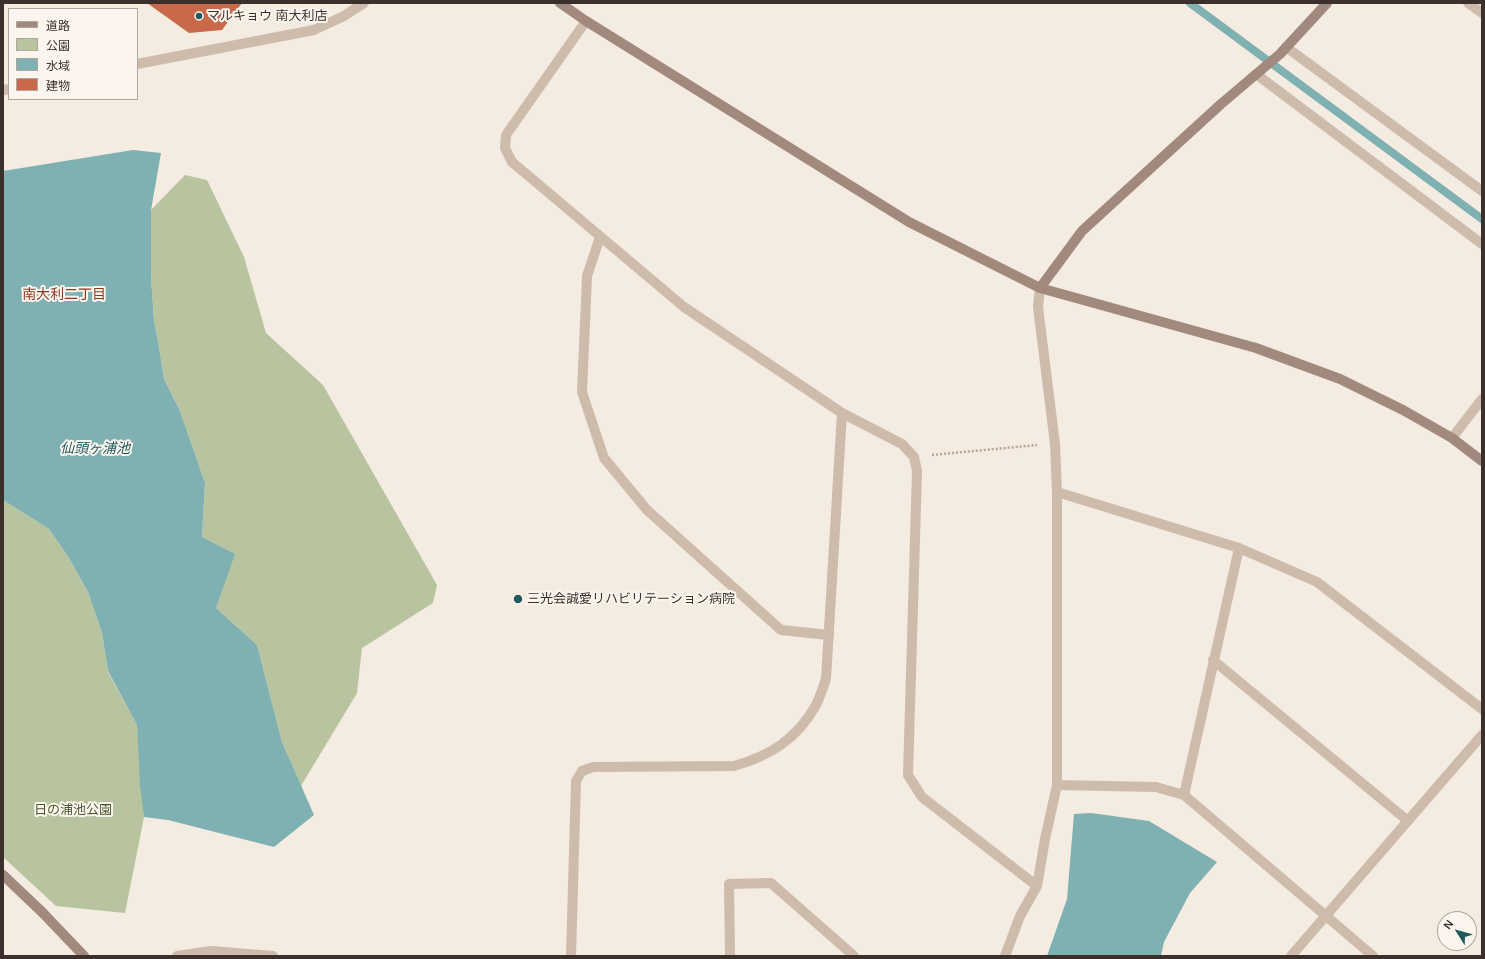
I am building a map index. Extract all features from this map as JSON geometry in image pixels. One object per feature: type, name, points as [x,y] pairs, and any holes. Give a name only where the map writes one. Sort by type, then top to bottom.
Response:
[{"type":"street","points":[[138,64],[314,30],[344,16],[364,3]]},
{"type":"street","points":[[560,3],[586,21],[909,222],[1040,288],[1256,348],[1340,379],[1402,410],[1452,438],[1482,461]]},
{"type":"street","points":[[1005,956],[1020,916],[1037,886],[1045,839],[1057,785],[1057,492],[1055,444],[1038,308],[1040,288],[1082,231],[1286,47],[1327,3]]},
{"type":"street","points":[[1468,3],[1481,10]]},
{"type":"street","points":[[586,21],[506,135],[505,148],[512,162],[684,307],[842,413],[902,444],[914,457],[917,471],[908,775],[922,796],[1037,886]]},
{"type":"street","points":[[1286,47],[1482,191]]},
{"type":"street","points":[[1256,74],[1482,244]]},
{"type":"street","points":[[600,237],[587,276],[582,392],[604,458],[647,510],[780,630],[829,635]]},
{"type":"street","points":[[1452,438],[1482,400]]},
{"type":"street","points":[[571,956],[576,781],[582,771],[593,767],[734,766],[753,761],[771,752],[788,740],[802,726],[816,705],[826,679],[842,413]]},
{"type":"street","points":[[1057,492],[1239,548],[1317,582],[1482,709]]},
{"type":"street","points":[[1184,795],[1239,548]]},
{"type":"street","points":[[1214,660],[1408,821]]},
{"type":"street","points":[[1291,956],[1482,735]]},
{"type":"street","points":[[1057,785],[1156,787],[1184,795],[1327,915],[1373,956]]},
{"type":"street","points":[[3,875],[42,912],[84,956]]},
{"type":"street","points":[[730,956],[729,884],[771,883],[854,956]]},
{"type":"street","points":[[177,956],[211,951],[273,956]]},
{"type":"path","points":[[914,457],[1055,444]]},
{"type":"green space","points":[[185,175],[207,180],[244,257],[266,333],[323,385],[437,585],[433,603],[362,648],[357,693],[301,786],[282,742],[257,645],[216,608],[234,554],[202,537],[205,483],[180,411],[164,379],[154,321],[151,277],[151,210]]},
{"type":"green space","name":"日の浦池公園","points":[[3,500],[49,529],[69,558],[88,592],[102,633],[108,672],[137,725],[144,817],[125,913],[56,906],[3,857]]},
{"type":"water","name":"仙頭ヶ浦池","points":[[133,150],[161,153],[151,210],[151,277],[154,321],[164,379],[180,411],[205,483],[202,537],[235,554],[216,608],[257,645],[282,742],[314,815],[274,847],[168,820],[144,817],[140,785],[137,725],[108,671],[102,633],[88,592],[69,558],[49,529],[3,500],[3,171]]},
{"type":"water","points":[[1091,813],[1149,821],[1217,862],[1190,893],[1164,942],[1161,956],[1047,956],[1067,899],[1074,814]]},
{"type":"building","name":"マルキョウ 南大利店","points":[[147,3],[242,3],[222,30],[189,33]]},
{"type":"waterway","points":[[1190,3],[1482,219]]},
{"type":"place","name":"マルキョウ 南大利店","points":[[199,16]]},
{"type":"place","name":"三光会誠愛リハビリテーション病院","points":[[518,599]]},
{"type":"district","name":"南大利二丁目","points":[[64,295]]}]
